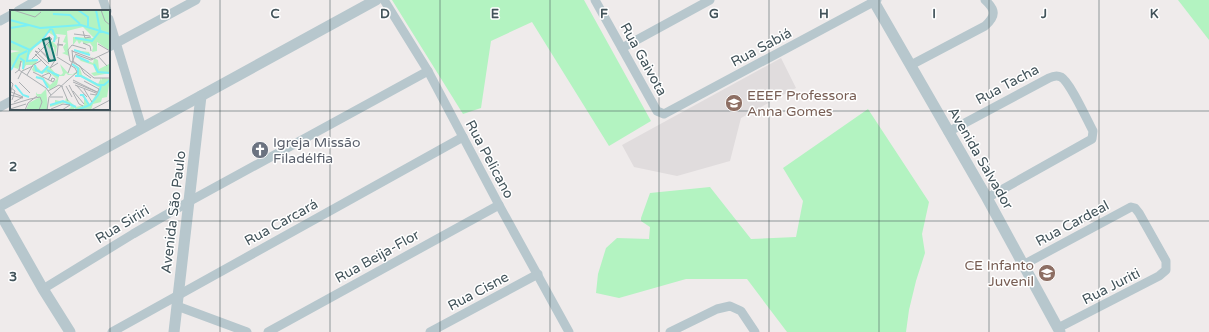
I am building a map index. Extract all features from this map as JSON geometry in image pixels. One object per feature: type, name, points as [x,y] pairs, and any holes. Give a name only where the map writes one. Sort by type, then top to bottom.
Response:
[{"type":"street","points":[[20,10],[37,0]]},
{"type":"street","points":[[103,0],[107,10]]},
{"type":"street","points":[[113,45],[196,0]]},
{"type":"street","points":[[0,206],[376,0]]},
{"type":"street","name":"Rua Pelicano","points":[[384,0],[428,71],[499,206],[570,332]]},
{"type":"street","name":"Rua Gaivota","points":[[594,0],[657,111]]},
{"type":"street","points":[[622,48],[710,0]]},
{"type":"street","name":"Avenida Salvador","points":[[874,1],[987,198],[1059,330]]},
{"type":"street","name":"Rua Sabiá","points":[[657,111],[666,113],[874,1]]},
{"type":"street","points":[[911,66],[985,26],[992,17],[993,13],[988,3]]},
{"type":"street","points":[[0,21],[10,16]]},
{"type":"street","points":[[110,26],[113,45],[142,128]]},
{"type":"street","name":"Rua Siriri","points":[[44,289],[190,201],[428,71]]},
{"type":"street","name":"Rua Tacha","points":[[948,132],[1049,78],[1059,76],[1063,78],[1069,86],[1093,131],[1093,138],[987,198]]},
{"type":"street","name":"Avenida São Paulo","points":[[174,332],[201,96]]},
{"type":"street","points":[[0,107],[10,102]]},
{"type":"street","name":"Rua Carcará","points":[[112,332],[178,300],[463,137]]},
{"type":"street","name":"Rua Beija-Flor","points":[[268,332],[499,206]]},
{"type":"street","name":"Rua Cardeal","points":[[1023,265],[1128,208],[1135,208],[1139,213],[1166,261]]},
{"type":"street","points":[[0,213],[70,332]]},
{"type":"street","name":"Rua Juriti","points":[[1059,330],[1160,276],[1166,270],[1166,261]]},
{"type":"street","name":"Rua Cisne","points":[[430,332],[538,274]]},
{"type":"street","points":[[178,300],[247,332]]},
{"type":"street","points":[[670,332],[716,309],[730,306],[741,311],[755,332]]},
{"type":"shaded area","name":"EEEF Professora Anna Gomes","points":[[781,58],[796,88],[741,118],[730,161],[677,176],[634,167],[622,145]]},
{"type":"green space","points":[[392,0],[584,0],[651,121],[609,146],[532,22],[491,41],[481,108],[463,114]]},
{"type":"green space","points":[[1178,0],[1209,0],[1209,40]]},
{"type":"green space","points":[[868,109],[929,202],[922,234],[925,253],[909,310],[906,332],[787,332],[747,279],[686,279],[619,298],[596,293],[598,274],[606,248],[617,238],[649,239],[650,227],[641,221],[641,218],[650,193],[710,187],[751,239],[796,237],[803,201],[783,168]]},
{"type":"place","name":"EEEF Professora Anna Gomes","points":[[734,103]]},
{"type":"place","name":"Igreja Missão Filadélfia","points":[[260,150]]},
{"type":"place","name":"CE Infanto Juvenil","points":[[1047,273]]}]
